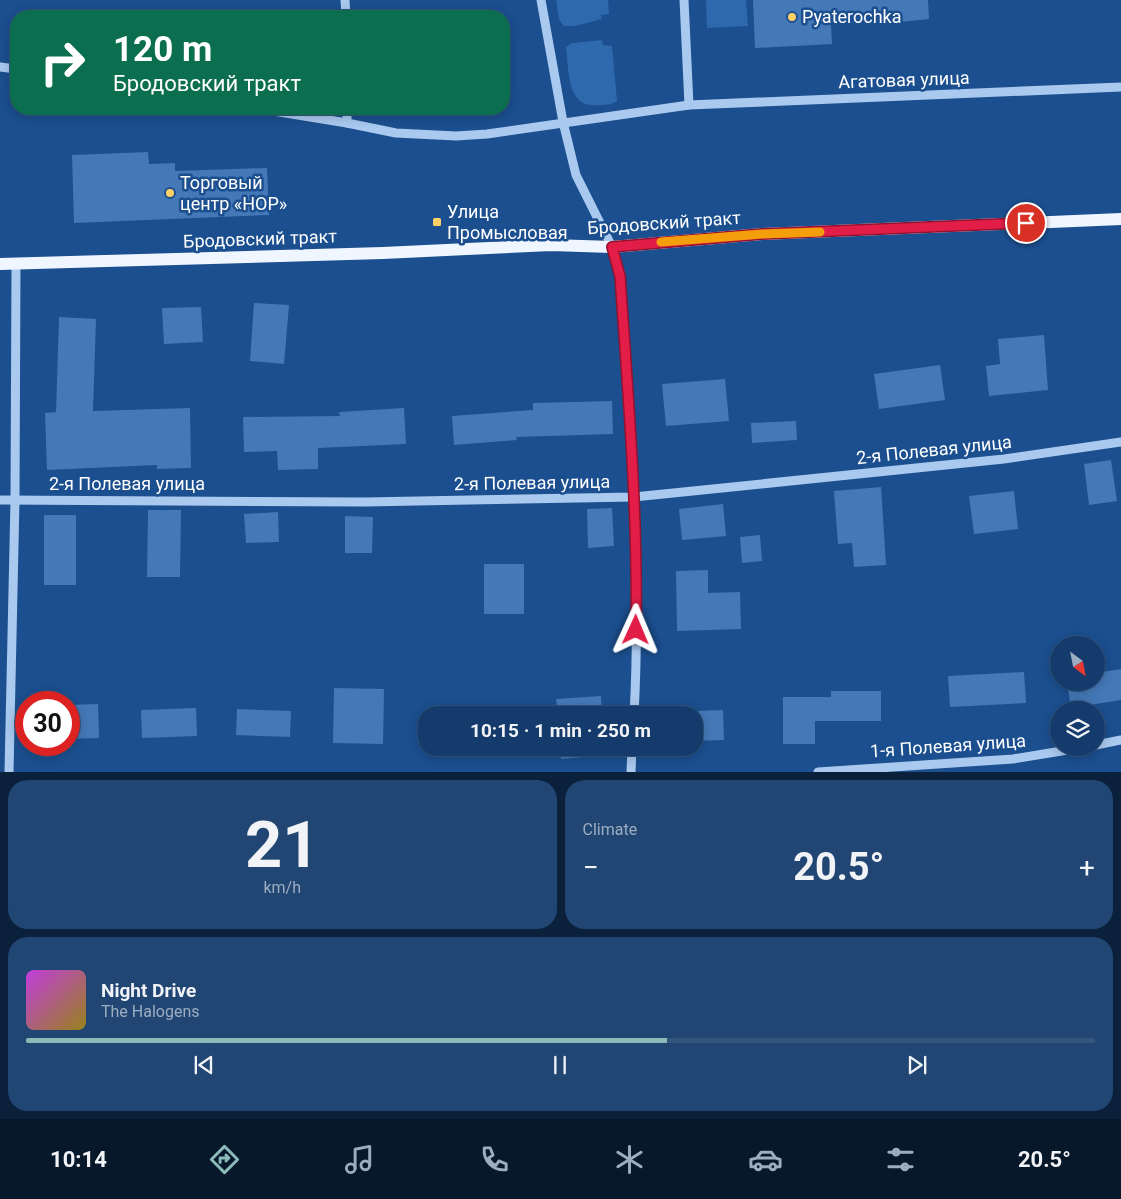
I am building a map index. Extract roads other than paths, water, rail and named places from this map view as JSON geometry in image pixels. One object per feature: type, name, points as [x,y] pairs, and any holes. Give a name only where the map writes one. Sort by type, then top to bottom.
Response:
[{"type":"main road","name":"Бродовский тракт","points":[[0,264],[383,253],[551,246],[612,247],[762,234],[1121,219]]},
{"type":"street","points":[[541,0],[563,122],[576,175],[612,247],[620,276],[637,577],[634,706]]},
{"type":"street","points":[[684,0],[689,105]]},
{"type":"street","name":"Агатовая улица","points":[[298,115],[396,133],[456,136],[487,134],[689,105],[1121,87]]},
{"type":"street","points":[[347,115],[347,123]]},
{"type":"street","points":[[9,772],[15,500],[16,263]]},
{"type":"street","name":"2-я Полевая улица","points":[[0,500],[364,502],[634,498],[1004,459],[1121,442]]},
{"type":"street","points":[[1105,743],[1121,740]]},
{"type":"street","name":"1-я Полевая улица","points":[[818,772],[1013,759],[1050,753]]},
{"type":"street","points":[[631,772],[632,756]]},
{"type":"place","name":"Pyaterochka","points":[[792,17]]},
{"type":"place","name":"Торговый центр «НОР»","points":[[170,193]]},
{"type":"place","name":"Улица Промысловая","points":[[437,222]]}]
